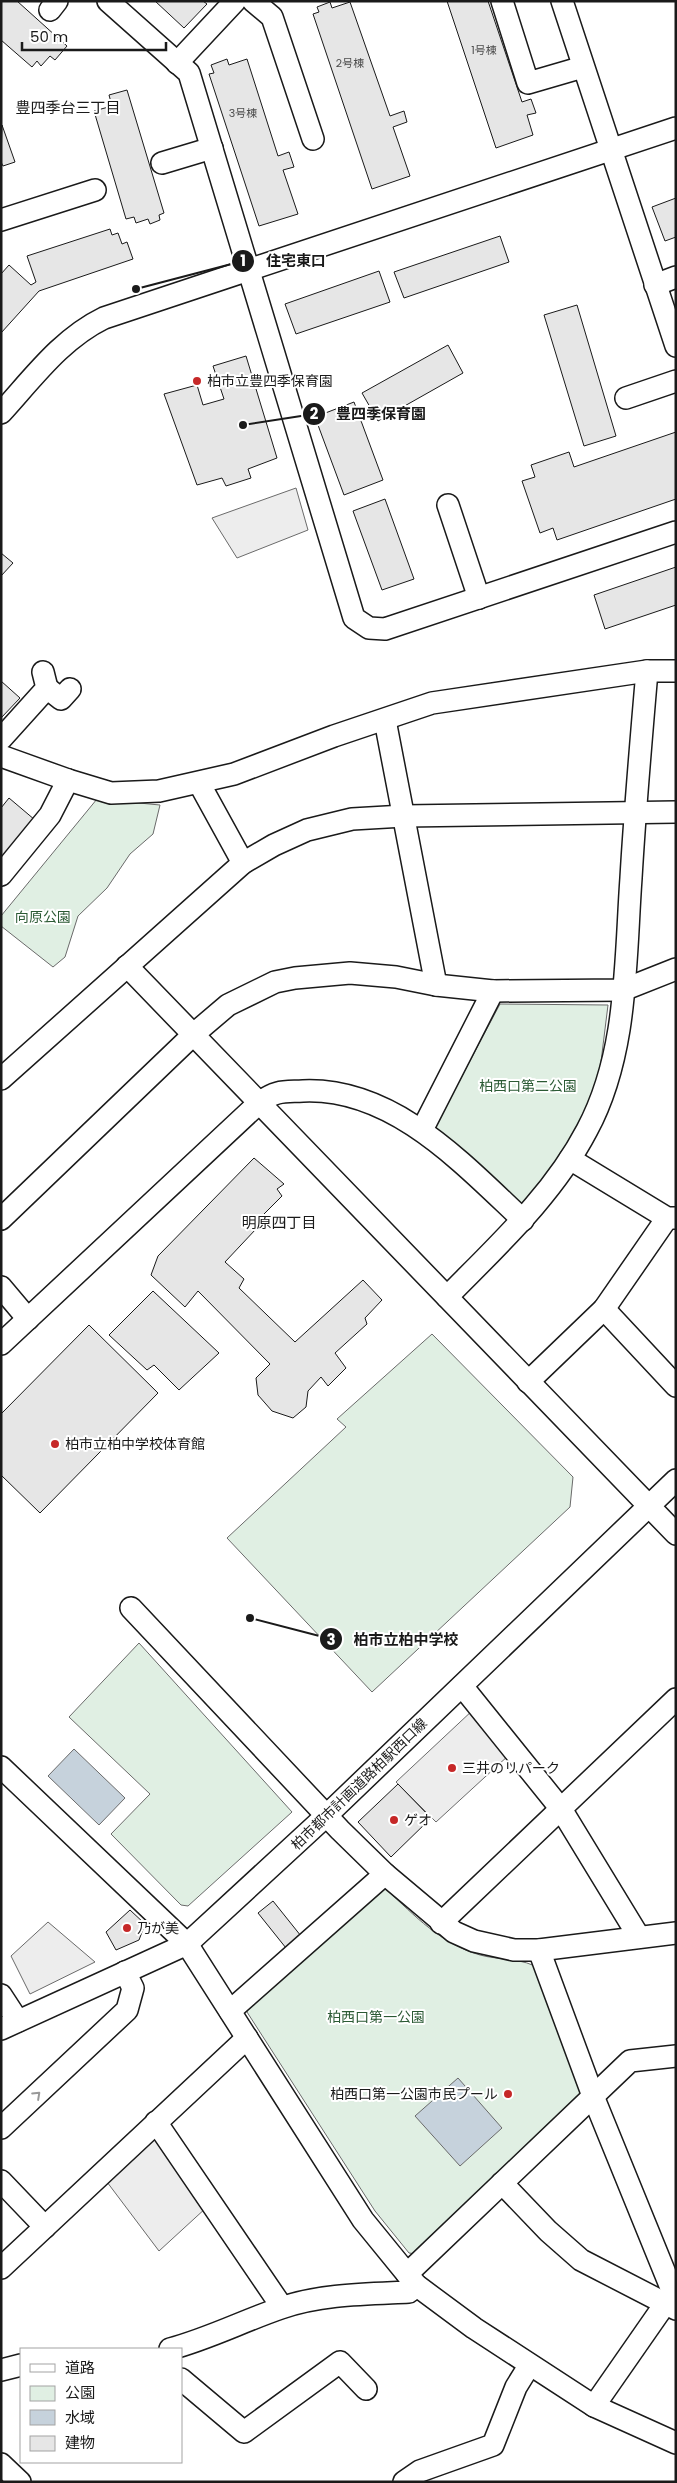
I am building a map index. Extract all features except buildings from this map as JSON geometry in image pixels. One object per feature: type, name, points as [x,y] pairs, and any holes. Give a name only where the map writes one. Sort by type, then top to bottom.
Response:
[{"type":"street","points":[[108,1],[189,73],[247,270],[354,618],[369,628],[385,629],[676,532]]},
{"type":"street","points":[[177,63],[235,1]]},
{"type":"street","points":[[253,1],[272,17],[312,139]]},
{"type":"street","points":[[502,1],[528,83],[583,67]]},
{"type":"street","points":[[562,1],[676,346]]},
{"type":"street","points":[[1,413],[58,349],[85,328],[104,318],[676,128]]},
{"type":"street","points":[[162,163],[212,148]]},
{"type":"street","points":[[1,220],[95,190]]},
{"type":"street","points":[[655,285],[676,277]]},
{"type":"street","points":[[626,398],[676,381]]},
{"type":"street","points":[[448,504],[479,598]]},
{"type":"street","points":[[447,1297],[523,1220],[570,1159],[587,1130],[605,1091],[614,1062],[624,990],[646,671]]},
{"type":"street","points":[[1,756],[68,780],[111,792],[159,791],[199,783],[249,769],[334,736],[432,703],[646,671],[676,671]]},
{"type":"street","points":[[1,739],[45,680],[61,699],[70,689]]},
{"type":"street","points":[[385,720],[436,984]]},
{"type":"street","points":[[1,875],[50,815],[68,780]]},
{"type":"street","points":[[199,783],[243,863]]},
{"type":"street","points":[[1,1079],[243,863],[274,845],[307,830],[352,819],[404,816],[676,812]]},
{"type":"street","points":[[127,966],[195,1033],[676,1534]]},
{"type":"street","points":[[1,1219],[195,1033],[228,1005],[275,982],[350,973],[396,976],[436,984],[493,991],[624,990],[676,969]]},
{"type":"street","points":[[422,1130],[493,991]]},
{"type":"street","points":[[1,1344],[260,1102],[273,1093],[317,1090],[360,1099],[422,1130],[469,1169],[523,1220]]},
{"type":"street","points":[[528,1382],[604,1309],[671,1218],[570,1159]]},
{"type":"street","points":[[1,1288],[28,1318]]},
{"type":"street","points":[[604,1309],[676,1386]]},
{"type":"street","name":"柏市都市計画道路柏駅西口線","points":[[10,2025],[187,1944],[327,1815],[676,1480]]},
{"type":"street","points":[[132,1608],[385,1874],[454,1932],[474,1942],[514,1950],[539,1950],[676,1933]]},
{"type":"street","points":[[462,1686],[562,1809],[639,1937]]},
{"type":"street","points":[[441,1923],[676,1699]]},
{"type":"street","points":[[1,1767],[187,1944],[363,2220],[412,2279],[529,2366],[594,2406],[676,2443]]},
{"type":"street","points":[[230,2011],[385,1874]]},
{"type":"street","points":[[539,1950],[672,2304]]},
{"type":"street","points":[[1,2128],[127,2010],[133,1988],[125,1972]]},
{"type":"street","points":[[1,1995],[10,2025]]},
{"type":"street","points":[[1,2268],[247,2038]]},
{"type":"street","points":[[174,2348],[202,2341],[282,2308],[340,2295],[409,2292],[412,2279],[502,2184],[630,2061],[676,2056]]},
{"type":"street","points":[[156,2122],[282,2308]]},
{"type":"street","points":[[1,2181],[44,2227]]},
{"type":"street","points":[[502,2184],[548,2231],[581,2260],[672,2304]]},
{"type":"street","points":[[594,2406],[672,2304]]},
{"type":"street","points":[[182,2380],[244,2432],[340,2362],[366,2389]]},
{"type":"street","points":[[1,2370],[20,2365]]},
{"type":"street","points":[[404,2482],[420,2471],[493,2445],[516,2387],[529,2366]]},
{"type":"street","points":[[1,2464],[20,2482]]},
{"type":"green space","name":"向原公園","points":[[97,799],[160,805],[153,834],[130,854],[107,888],[78,916],[65,957],[53,967],[1,926],[1,916]]},
{"type":"green space","name":"柏西口第二公園","points":[[500,1004],[608,1005],[598,1086],[563,1153],[523,1207],[475,1160],[435,1127]]},
{"type":"green space","points":[[432,1334],[573,1477],[570,1507],[372,1692],[227,1538],[346,1427],[337,1419]]},
{"type":"green space","points":[[139,1643],[292,1812],[188,1906],[181,1905],[111,1834],[150,1794],[69,1717]]},
{"type":"green space","name":"柏西口第一公園","points":[[378,1889],[386,1889],[429,1928],[453,1944],[480,1955],[519,1961],[539,1969],[585,2090],[416,2254],[409,2253],[375,2211],[247,2012],[248,2002]]},
{"type":"shaded area","points":[[296,488],[308,530],[237,558],[212,518]]},
{"type":"shaded area","name":"三井のリパーク","points":[[474,1709],[509,1755],[436,1822],[396,1782]]},
{"type":"shaded area","points":[[48,1922],[95,1962],[30,1994],[11,1956]]},
{"type":"shaded area","points":[[154,2130],[207,2207],[159,2251],[104,2178]]},
{"type":"water","points":[[74,1749],[125,1798],[99,1825],[48,1776]]},
{"type":"water","points":[[458,2078],[502,2128],[460,2166],[415,2116]]},
{"type":"place","name":"住宅東口","points":[[136,289]]},
{"type":"place","name":"柏市立豊四季保育園","points":[[197,381]]},
{"type":"place","name":"豊四季保育園","points":[[243,425]]},
{"type":"place","name":"柏市立柏中学校体育館","points":[[55,1444]]},
{"type":"place","name":"柏市立柏中学校","points":[[250,1618]]},
{"type":"place","name":"三井のリパーク","points":[[452,1768]]},
{"type":"place","name":"ゲオ","points":[[394,1820]]},
{"type":"place","name":"乃が美","points":[[127,1928]]},
{"type":"place","name":"柏西口第一公園市民プール","points":[[508,2094]]},
{"type":"district","name":"豊四季台三丁目","points":[[68,107]]},
{"type":"district","name":"明原四丁目","points":[[279,1222]]}]
